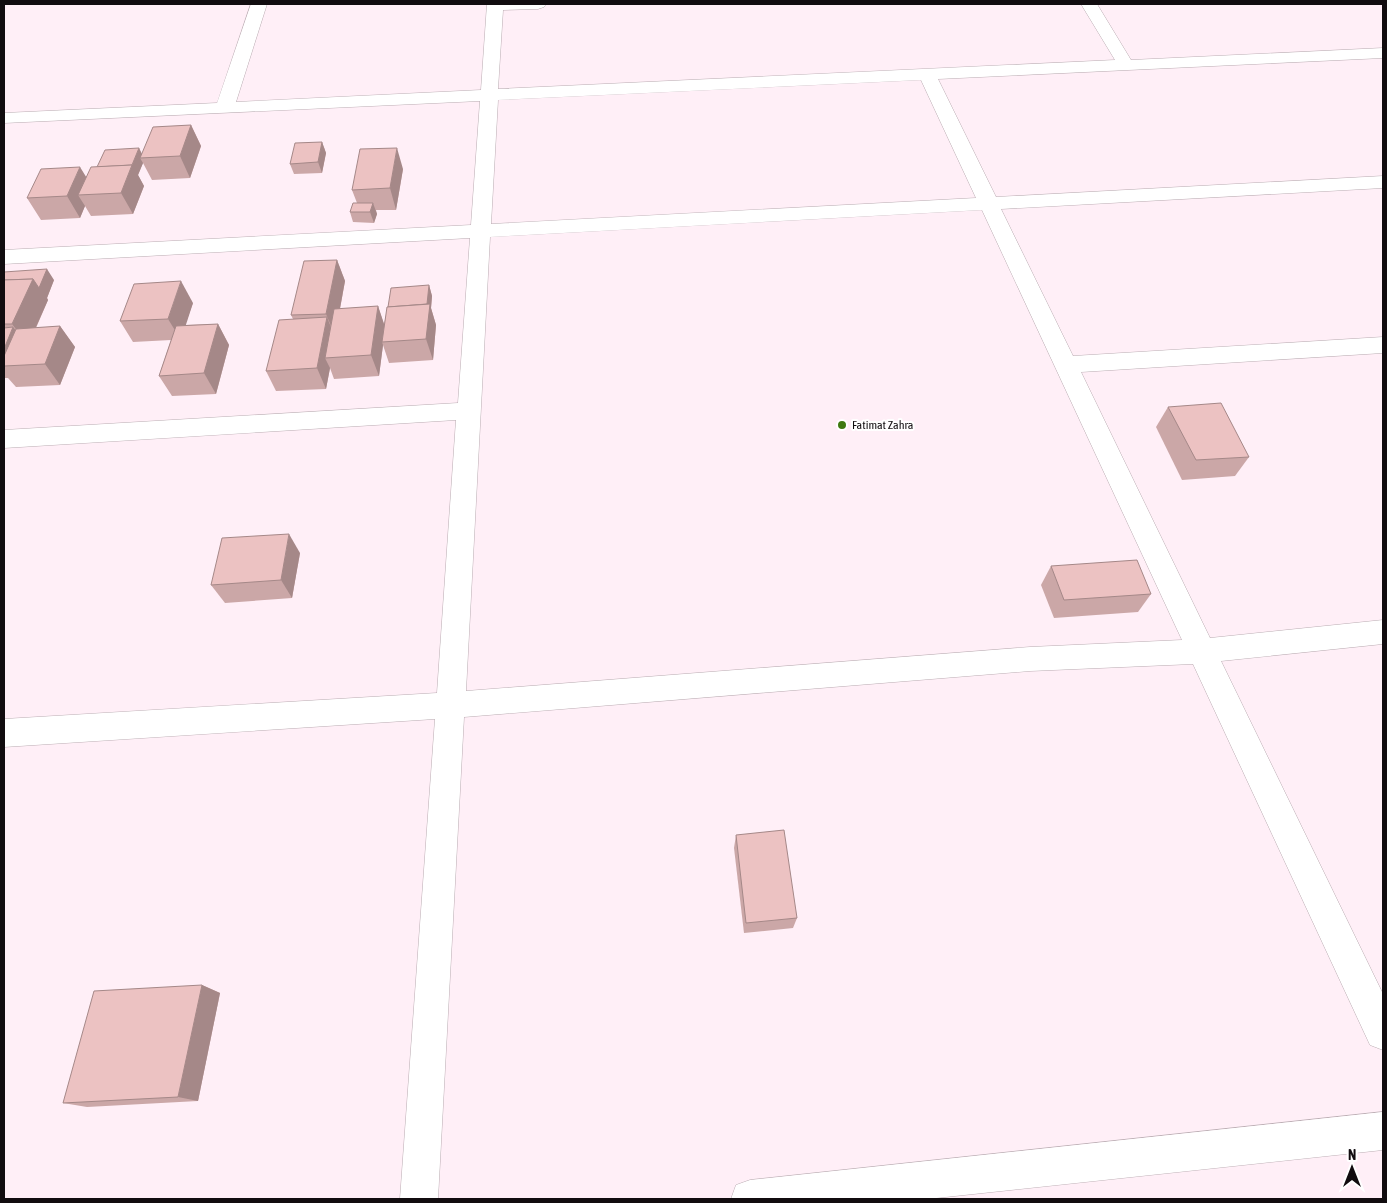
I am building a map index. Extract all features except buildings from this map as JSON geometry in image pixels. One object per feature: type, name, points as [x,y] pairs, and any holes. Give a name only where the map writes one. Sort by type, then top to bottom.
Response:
[{"type":"street","points":[[224,108],[259,4]]},
{"type":"street","points":[[419,1199],[495,5],[538,4]]},
{"type":"street","points":[[1089,4],[1126,65]]},
{"type":"street","points":[[4,118],[1383,53]]},
{"type":"street","points":[[927,74],[1383,1032]]},
{"type":"street","points":[[4,257],[1383,182]]},
{"type":"street","points":[[1066,365],[1383,345]]},
{"type":"street","points":[[4,439],[470,410]]},
{"type":"street","points":[[4,733],[450,705],[1030,659],[1202,651],[1383,632]]},
{"type":"street","points":[[750,1199],[1383,1131]]},
{"type":"place","name":"Fatimat Zahra","points":[[842,425]]}]
